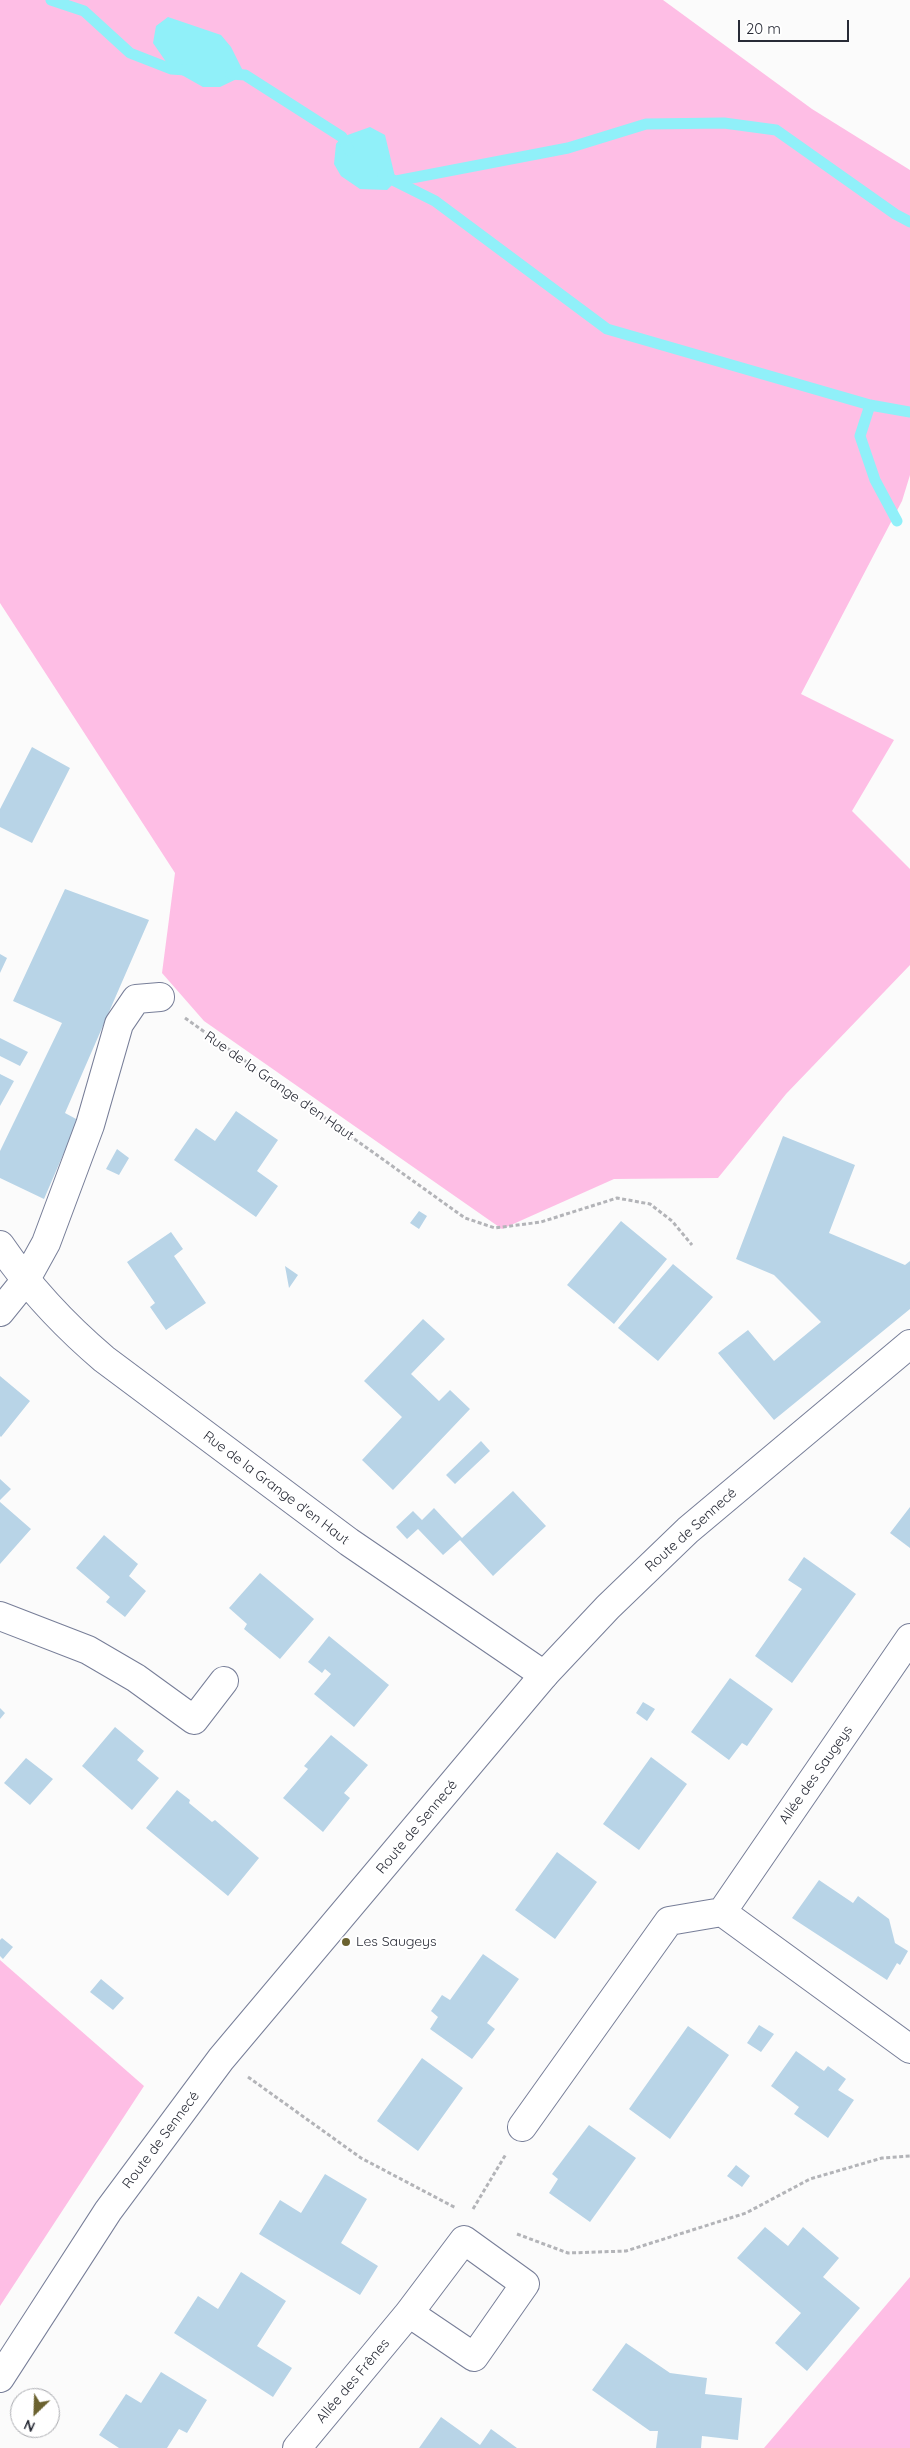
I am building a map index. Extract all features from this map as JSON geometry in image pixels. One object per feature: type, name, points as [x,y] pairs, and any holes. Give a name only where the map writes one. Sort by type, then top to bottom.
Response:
[{"type":"street","points":[[0,1312],[25,1281],[46,1242],[100,1092],[119,1024],[136,999],[160,997]]},
{"type":"street","name":"Rue de la Grange d'en Haut","points":[[0,1245],[25,1281],[67,1328],[104,1359],[349,1542],[544,1675]]},
{"type":"street","name":"Route de Sennecé","points":[[0,2378],[108,2211],[221,2059],[544,1675],[608,1607],[688,1530],[910,1344]]},
{"type":"street","points":[[0,1616],[88,1650],[136,1678],[194,1720],[224,1681]]},
{"type":"street","name":"Allée des Saugeys","points":[[722,1912],[910,1638]]},
{"type":"street","points":[[522,2127],[669,1921],[722,1912],[910,2049]]},
{"type":"street","name":"Allée des Frênes","points":[[297,2448],[409,2313]]},
{"type":"path","name":"Rue de la Grange d'en Haut","points":[[160,997],[197,1028],[465,1218],[495,1228],[541,1222],[617,1198],[650,1204],[672,1221],[692,1245]]},
{"type":"path","points":[[221,2059],[361,2158],[460,2211]]},
{"type":"path","points":[[469,2215],[522,2127]]},
{"type":"path","points":[[515,2233],[568,2253],[626,2251],[746,2212],[810,2179],[882,2158],[910,2156]]},
{"type":"shaded area","points":[[0,0],[663,0],[812,109],[910,170],[910,475],[902,501],[801,694],[894,740],[852,811],[910,869],[910,965],[786,1094],[718,1178],[614,1179],[502,1229],[204,1021],[162,973],[175,873],[0,603]]},
{"type":"shaded area","points":[[0,1960],[144,2086],[0,2306]]},
{"type":"shaded area","points":[[910,2277],[910,2448],[764,2448]]},
{"type":"water","points":[[168,17],[221,35],[231,47],[245,75],[220,87],[203,87],[171,69],[153,43],[156,26]]},
{"type":"water","points":[[370,127],[385,135],[396,181],[387,190],[360,189],[341,176],[334,164],[336,144],[342,137]]},
{"type":"building","points":[[32,747],[70,768],[32,843],[0,827],[0,809]]},
{"type":"building","points":[[65,889],[149,920],[65,1113],[78,1120],[44,1199],[0,1178],[0,1151],[62,1023],[13,1001]]},
{"type":"building","points":[[0,954],[7,958],[0,973]]},
{"type":"building","points":[[0,1038],[28,1052],[20,1066],[0,1056]]},
{"type":"building","points":[[0,1074],[14,1081],[0,1106]]},
{"type":"building","points":[[236,1111],[278,1140],[257,1171],[278,1186],[256,1217],[174,1160],[196,1128],[215,1141]]},
{"type":"building","points":[[783,1136],[855,1165],[829,1233],[905,1265],[910,1261],[910,1309],[774,1420],[718,1353],[748,1330],[774,1361],[821,1322],[774,1275],[736,1259]]},
{"type":"building","points":[[117,1149],[129,1158],[119,1175],[106,1169]]},
{"type":"building","points":[[419,1211],[427,1216],[419,1229],[410,1223]]},
{"type":"building","points":[[621,1221],[667,1259],[614,1324],[567,1285]]},
{"type":"building","points":[[171,1232],[183,1249],[174,1256],[206,1303],[166,1330],[150,1307],[155,1303],[127,1262]]},
{"type":"building","points":[[673,1264],[713,1297],[658,1361],[618,1328]]},
{"type":"building","points":[[285,1266],[298,1275],[289,1288]]},
{"type":"building","points":[[423,1319],[445,1339],[411,1374],[439,1401],[450,1390],[470,1409],[393,1490],[362,1460],[402,1417],[364,1381]]},
{"type":"building","points":[[0,1376],[30,1401],[1,1437],[0,1436]]},
{"type":"building","points":[[481,1441],[490,1451],[455,1484],[446,1475]]},
{"type":"building","points":[[0,1479],[11,1489],[0,1500]]},
{"type":"building","points":[[513,1491],[546,1526],[493,1576],[460,1540],[443,1555],[418,1529],[407,1539],[396,1527],[413,1511],[422,1520],[434,1508],[462,1538]]},
{"type":"building","points":[[0,1502],[31,1529],[0,1564]]},
{"type":"building","points":[[910,1507],[910,1548],[890,1533]]},
{"type":"building","points":[[104,1535],[138,1564],[129,1576],[146,1591],[125,1617],[106,1602],[110,1597],[76,1568]]},
{"type":"building","points":[[804,1557],[856,1594],[792,1683],[755,1656],[802,1589],[788,1580]]},
{"type":"building","points":[[260,1573],[314,1619],[280,1659],[244,1629],[247,1624],[229,1608]]},
{"type":"building","points":[[329,1636],[389,1685],[354,1727],[314,1694],[331,1674],[325,1669],[322,1673],[308,1662]]},
{"type":"building","points":[[730,1678],[773,1709],[747,1746],[742,1743],[729,1760],[691,1732]]},
{"type":"building","points":[[643,1702],[655,1709],[647,1721],[636,1713]]},
{"type":"building","points":[[0,1708],[5,1713],[0,1719]]},
{"type":"building","points":[[115,1727],[144,1751],[137,1760],[159,1778],[132,1810],[82,1766]]},
{"type":"building","points":[[331,1735],[368,1765],[344,1793],[350,1798],[323,1832],[283,1798],[308,1769],[304,1766]]},
{"type":"building","points":[[651,1757],[687,1784],[639,1850],[603,1824]]},
{"type":"building","points":[[26,1758],[53,1779],[30,1805],[4,1783]]},
{"type":"building","points":[[177,1790],[190,1800],[189,1803],[212,1822],[215,1820],[259,1858],[228,1896],[146,1828]]},
{"type":"building","points":[[557,1852],[597,1882],[555,1939],[515,1910]]},
{"type":"building","points":[[819,1880],[853,1903],[858,1896],[889,1919],[895,1943],[908,1951],[900,1965],[897,1963],[887,1980],[792,1918]]},
{"type":"building","points":[[2,1938],[13,1947],[3,1959],[0,1956],[0,1940]]},
{"type":"building","points":[[483,1954],[519,1979],[487,2023],[495,2029],[472,2059],[430,2029],[438,2017],[431,2011],[442,1995],[450,2000]]},
{"type":"building","points":[[101,1979],[124,1998],[113,2010],[90,1992]]},
{"type":"building","points":[[759,2025],[774,2034],[761,2052],[747,2043]]},
{"type":"building","points":[[688,2026],[729,2055],[670,2139],[629,2109]]},
{"type":"building","points":[[796,2051],[824,2071],[828,2066],[846,2079],[838,2090],[854,2100],[828,2138],[794,2114],[799,2107],[771,2086]]},
{"type":"building","points":[[422,2058],[463,2088],[418,2151],[377,2121]]},
{"type":"building","points":[[589,2125],[636,2158],[590,2222],[549,2193],[558,2179],[552,2174]]},
{"type":"building","points":[[736,2165],[750,2176],[742,2187],[727,2176]]},
{"type":"building","points":[[325,2174],[367,2199],[341,2243],[378,2266],[360,2295],[259,2234],[280,2200],[301,2213]]},
{"type":"building","points":[[765,2227],[788,2246],[803,2227],[839,2258],[823,2277],[860,2308],[807,2371],[775,2343],[801,2313],[737,2258]]},
{"type":"building","points":[[241,2272],[286,2301],[257,2346],[292,2368],[273,2397],[174,2333],[198,2296],[218,2309]]},
{"type":"building","points":[[626,2343],[670,2373],[707,2378],[705,2394],[742,2398],[738,2440],[702,2436],[701,2448],[656,2448],[658,2431],[650,2431],[592,2390]]},
{"type":"building","points":[[161,2372],[207,2400],[187,2433],[179,2429],[167,2448],[119,2448],[99,2435],[126,2394],[141,2403]]},
{"type":"building","points":[[441,2417],[480,2445],[491,2429],[517,2448],[419,2448]]},
{"type":"waterway","points":[[51,0],[84,11],[130,53],[171,69],[186,70]]},
{"type":"waterway","points":[[231,74],[245,75],[342,137],[349,150]]},
{"type":"waterway","points":[[396,181],[568,148],[646,124],[724,123],[776,130],[895,214],[910,222]]},
{"type":"waterway","points":[[383,175],[435,201],[607,329],[870,405],[910,412]]},
{"type":"waterway","points":[[870,405],[860,436],[875,480],[897,521]]},
{"type":"place","name":"Les Saugeys","points":[[346,1942]]}]
